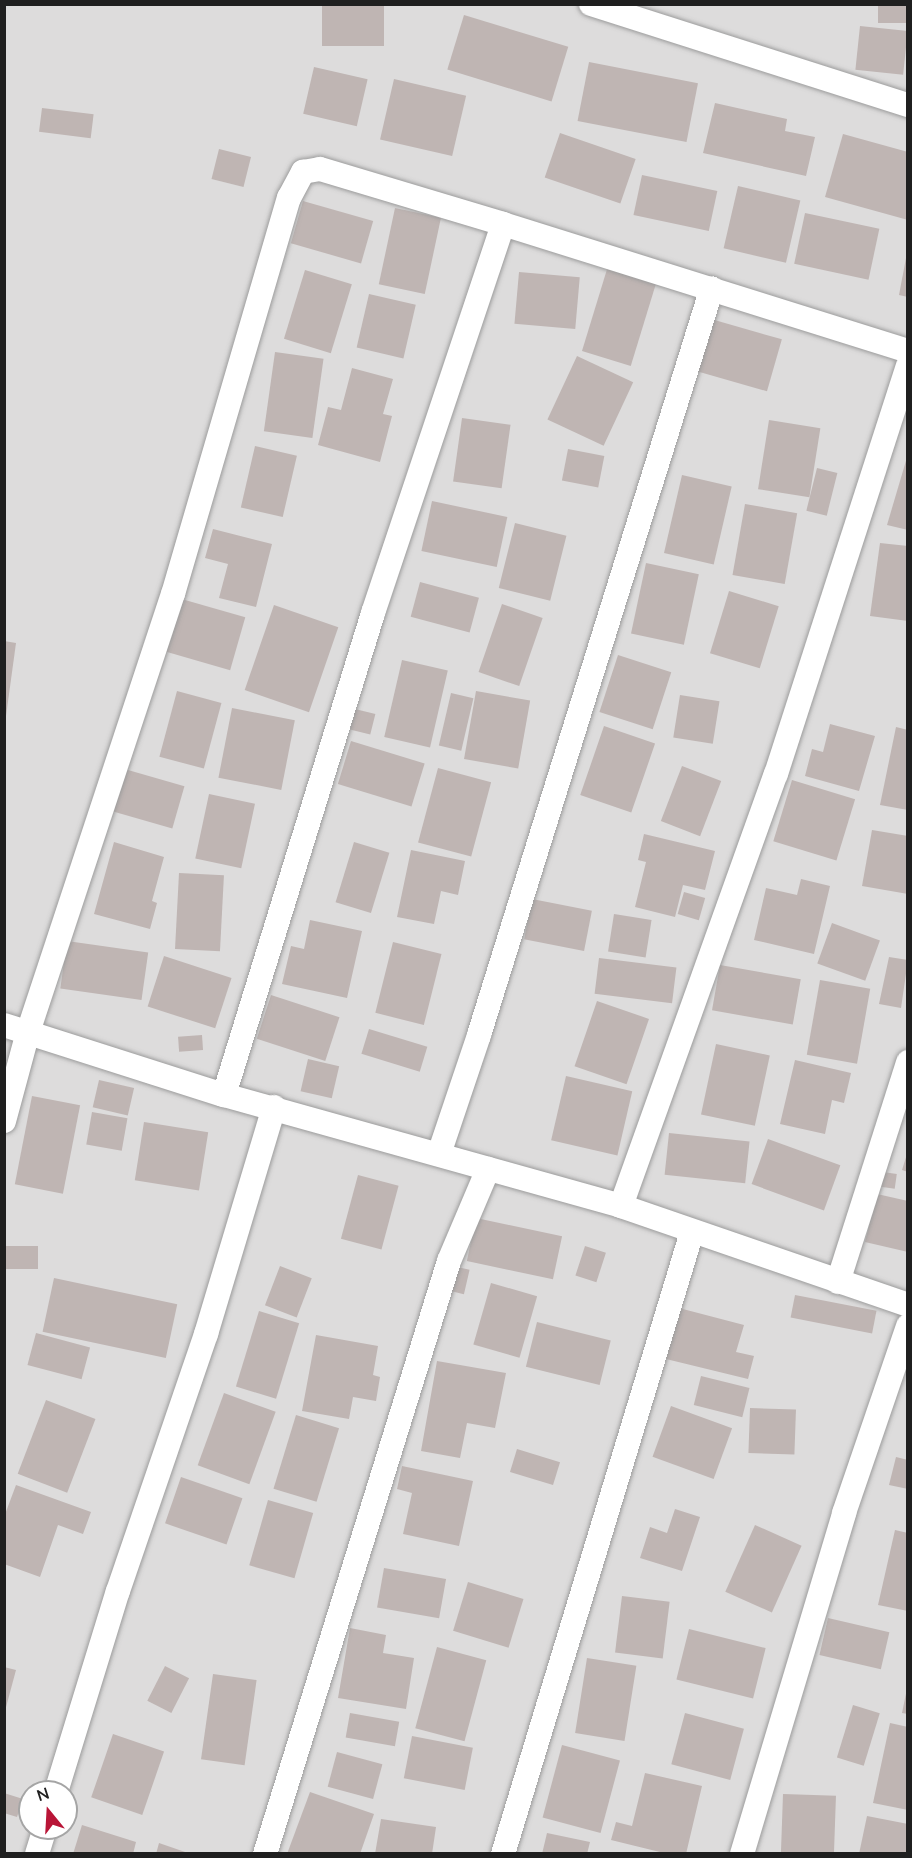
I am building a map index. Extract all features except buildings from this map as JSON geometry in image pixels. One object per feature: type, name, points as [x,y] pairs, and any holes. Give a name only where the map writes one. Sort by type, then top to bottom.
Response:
[{"type":"street","points":[[591,4],[908,105]]},
{"type":"street","points":[[4,1121],[28,1032],[173,594],[295,181],[303,172],[320,170],[503,224],[908,351]]},
{"type":"street","points":[[224,1095],[373,613],[503,224]]},
{"type":"street","points":[[439,1154],[483,1023],[712,288]]},
{"type":"street","points":[[621,1206],[776,774],[908,366]]},
{"type":"street","points":[[4,1025],[224,1095],[274,1107],[621,1206],[908,1305]]},
{"type":"street","points":[[838,1282],[908,1062]]},
{"type":"street","points":[[60,1780],[118,1591],[206,1334],[274,1107]]},
{"type":"street","points":[[265,1854],[449,1261],[488,1169]]},
{"type":"street","points":[[503,1854],[692,1232]]},
{"type":"street","points":[[741,1854],[844,1513],[908,1326]]},
{"type":"shaded area","points":[[5,5],[907,5],[907,1853],[5,1854]]}]
